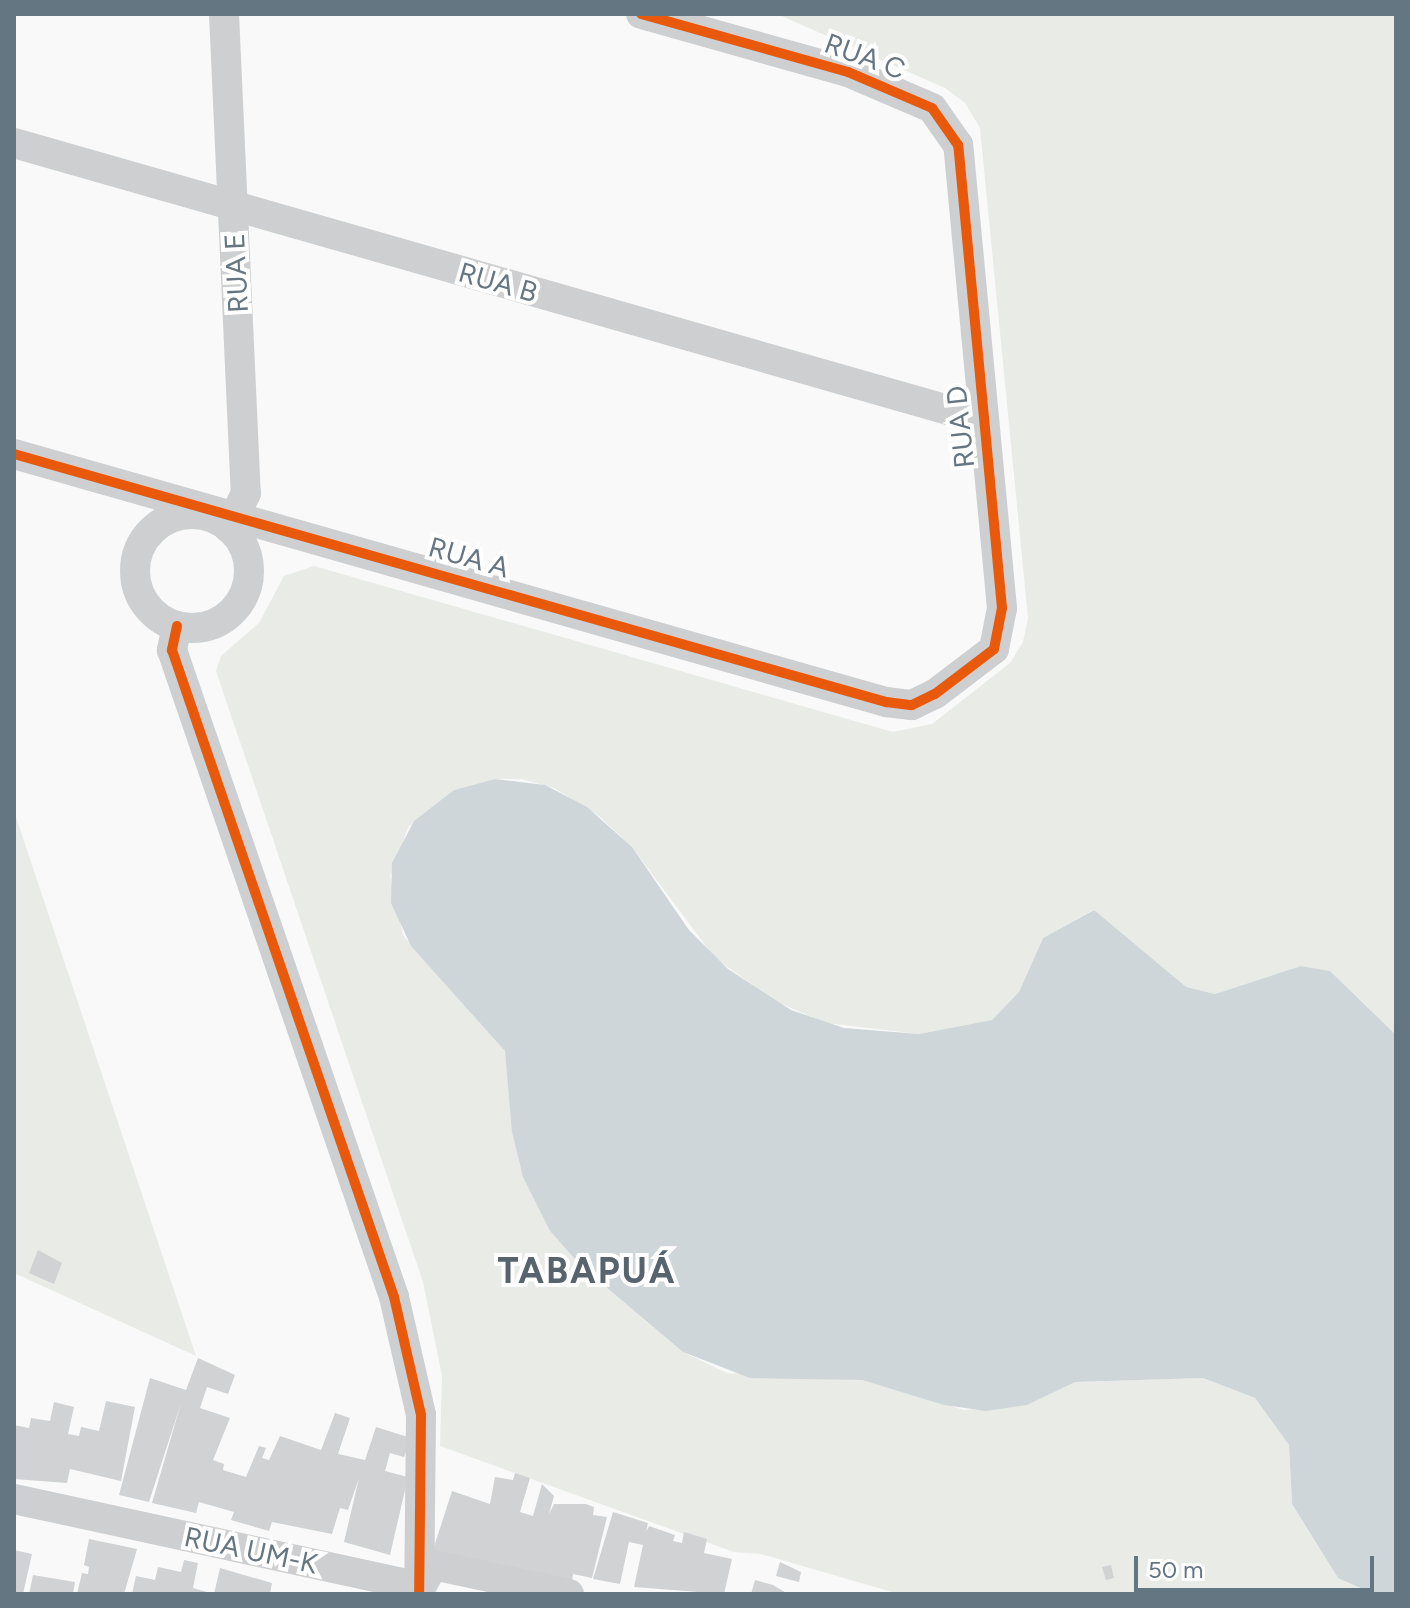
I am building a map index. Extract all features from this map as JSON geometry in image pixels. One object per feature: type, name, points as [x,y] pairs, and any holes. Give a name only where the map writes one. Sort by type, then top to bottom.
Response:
[{"type":"street","name":"RUA E","points":[[224,14],[246,493],[232,521]]},
{"type":"street","name":"RUA C","points":[[659,17],[848,72],[932,108]]},
{"type":"street","name":"RUA D","points":[[912,705],[935,694],[994,649],[1002,608],[958,145],[932,108]]},
{"type":"street","name":"RUA B","points":[[14,143],[983,420]]},
{"type":"street","name":"RUA A","points":[[14,454],[232,521],[886,702],[912,705]]},
{"type":"street","points":[[180,516],[232,521],[249,565],[242,600],[212,625],[177,626],[153,612],[141,597],[135,573],[141,546],[159,525],[180,516]]},
{"type":"street","points":[[177,626],[172,650],[394,1297],[421,1415],[420,1590]]},
{"type":"street","name":"RUA UM-K","points":[[14,1499],[420,1590]]},
{"type":"street","points":[[420,1590],[433,1565],[569,1594]]},
{"type":"shaded area","points":[[777,14],[1396,14],[1396,1035],[1330,971],[1301,966],[1215,994],[1185,987],[1093,910],[1043,938],[1019,992],[992,1020],[919,1034],[826,1023],[775,1001],[714,957],[632,847],[599,816],[554,788],[521,779],[495,779],[454,790],[409,826],[390,876],[403,935],[505,1051],[519,1162],[550,1231],[581,1266],[683,1352],[727,1373],[862,1380],[964,1410],[1027,1405],[1074,1382],[1203,1378],[1255,1398],[1289,1445],[1292,1504],[1338,1578],[1374,1594],[899,1594],[761,1554],[734,1552],[440,1446],[442,1376],[423,1282],[216,671],[221,656],[259,623],[284,576],[314,566],[893,732],[932,724],[1010,663],[1023,642],[1028,618],[980,128],[965,103],[945,88]]},
{"type":"shaded area","points":[[495,779],[545,785],[587,807],[632,847],[689,930],[728,969],[791,1010],[844,1028],[919,1034],[992,1020],[1019,992],[1043,938],[1094,910],[1186,987],[1215,994],[1301,966],[1330,971],[1396,1035],[1396,1594],[1374,1594],[1338,1578],[1292,1504],[1289,1445],[1255,1398],[1203,1378],[1075,1382],[1027,1405],[986,1411],[944,1405],[862,1380],[750,1378],[683,1352],[581,1266],[550,1231],[523,1177],[512,1132],[505,1051],[411,946],[391,903],[392,863],[414,821],[454,790]]},
{"type":"shaded area","points":[[14,811],[196,1356],[14,1273]]},
{"type":"building","points":[[38,1250],[62,1263],[54,1284],[29,1273]]},
{"type":"building","points":[[198,1358],[235,1375],[228,1394],[207,1387],[200,1408],[230,1418],[213,1460],[224,1464],[223,1470],[246,1477],[259,1446],[266,1448],[262,1458],[269,1460],[280,1436],[321,1450],[335,1413],[350,1418],[338,1454],[365,1460],[376,1427],[411,1438],[404,1457],[390,1453],[385,1471],[408,1477],[390,1555],[344,1542],[359,1478],[348,1510],[340,1508],[332,1534],[272,1522],[269,1531],[231,1520],[234,1512],[199,1502],[196,1513],[152,1503],[181,1403],[149,1502],[119,1495],[150,1378],[186,1390]]},
{"type":"building","points":[[106,1401],[135,1407],[121,1481],[70,1469],[67,1483],[14,1479],[14,1425],[29,1428],[31,1418],[50,1421],[54,1402],[74,1407],[68,1434],[79,1436],[81,1427],[99,1431]]},
{"type":"building","points":[[515,1473],[530,1478],[520,1512],[533,1516],[542,1484],[554,1496],[549,1514],[554,1504],[586,1504],[594,1507],[593,1515],[607,1517],[592,1578],[573,1574],[572,1582],[432,1553],[452,1491],[490,1504],[495,1477],[513,1480]]},
{"type":"building","points":[[613,1512],[648,1523],[646,1532],[649,1526],[675,1535],[673,1541],[682,1543],[684,1532],[707,1539],[704,1553],[732,1559],[724,1594],[634,1587],[643,1545],[629,1542],[620,1584],[593,1579]]},
{"type":"building","points":[[89,1539],[137,1549],[124,1594],[77,1594],[82,1573],[88,1574],[89,1567],[84,1565]]},
{"type":"building","points":[[14,1550],[32,1554],[23,1594],[14,1594]]},
{"type":"building","points":[[184,1560],[198,1563],[193,1588],[214,1594],[132,1594],[136,1576],[155,1580],[158,1567],[181,1572]]},
{"type":"building","points":[[780,1562],[801,1572],[799,1582],[776,1576]]},
{"type":"building","points":[[1111,1565],[1114,1578],[1106,1580],[1102,1567]]},
{"type":"building","points":[[220,1568],[272,1583],[270,1594],[214,1594]]},
{"type":"building","points":[[33,1575],[75,1582],[73,1594],[29,1594]]},
{"type":"building","points":[[755,1580],[773,1585],[788,1594],[751,1594]]},
{"type":"cycle path","points":[[14,454],[886,702],[912,705],[935,694],[994,649],[1002,608],[958,145],[932,108],[848,72],[641,14]]},
{"type":"cycle path","points":[[177,626],[172,650],[394,1297],[421,1415],[419,1594]]},
{"type":"district","name":"TABAPUÁ","points":[[587,1271]]}]
